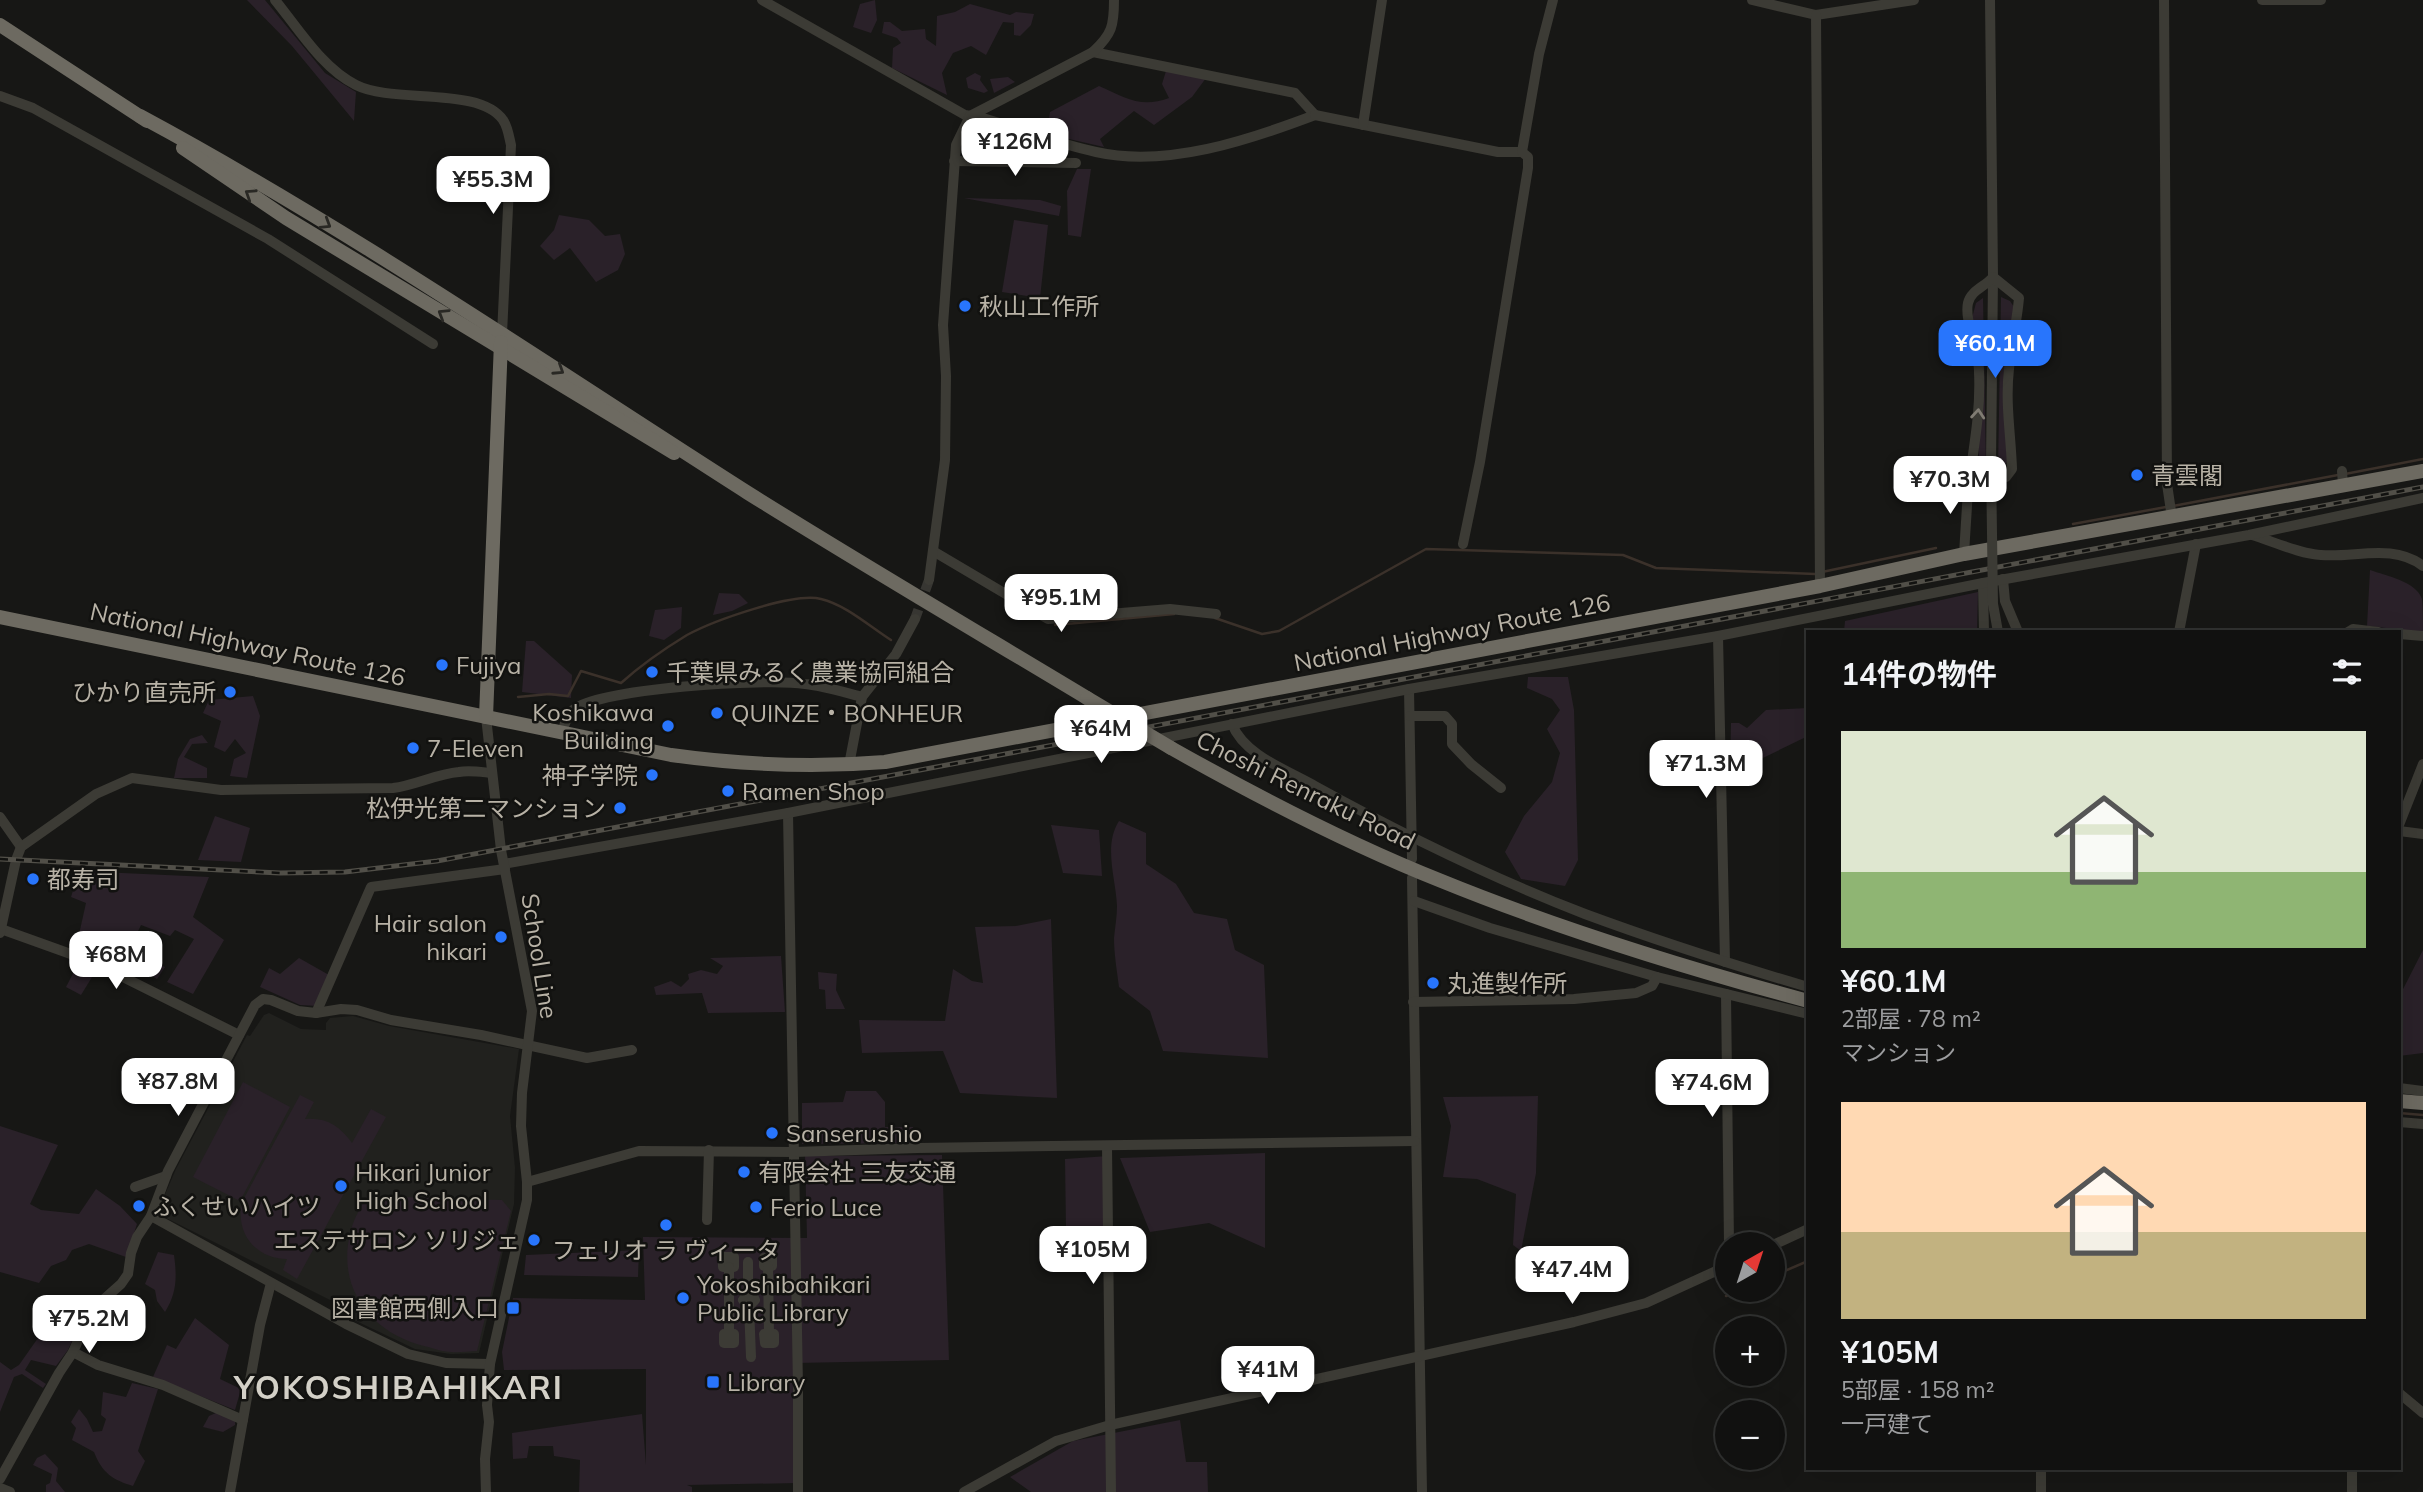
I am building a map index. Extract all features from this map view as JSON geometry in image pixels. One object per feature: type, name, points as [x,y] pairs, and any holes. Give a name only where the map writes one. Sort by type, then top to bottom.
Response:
[{"type":"highway","points":[[0,24],[140,116],[286,218],[652,442],[749,493]]},
{"type":"highway","points":[[140,116],[281,195],[749,493]]},
{"type":"highway","points":[[486,717],[502,334]]},
{"type":"highway","name":"National Highway Route 126","points":[[0,617],[562,734],[708,760],[810,767],[849,765],[885,762],[1820,577],[1996,548],[2170,510],[2343,478],[2423,471]]},
{"type":"highway","name":"Choshi Renraku Road","points":[[749,493],[1171,748],[1282,808],[1436,879],[1581,934],[1695,970],[1806,1000]]},
{"type":"highway","points":[[2401,1101],[2423,1103]]},
{"type":"street","points":[[275,0],[329,65],[353,84],[387,95],[441,97],[475,103],[486,106],[503,120],[511,145],[502,334]]},
{"type":"street","points":[[762,0],[970,116],[1097,153],[1147,157],[1235,143],[1315,115],[1498,152],[1522,152],[1528,157],[1528,168],[1480,463],[1463,544]]},
{"type":"street","points":[[781,11],[788,0]]},
{"type":"street","points":[[929,580],[945,460],[946,376],[943,325],[956,145],[970,116],[1093,52],[1108,38],[1114,21],[1114,0]]},
{"type":"street","points":[[1363,125],[1382,0]]},
{"type":"street","points":[[1522,152],[1539,54],[1553,0]]},
{"type":"street","points":[[1752,0],[1816,15],[1864,4],[1914,0]]},
{"type":"street","points":[[1990,0],[1993,277],[1991,463],[1993,604],[1998,630]]},
{"type":"street","points":[[2164,0],[2170,510]]},
{"type":"street","points":[[2262,0],[2321,0]]},
{"type":"street","points":[[1816,15],[1820,577]]},
{"type":"street","points":[[1093,52],[1295,93],[1315,115]]},
{"type":"street","points":[[0,96],[33,108],[268,239],[433,344]]},
{"type":"street","points":[[954,161],[1076,163]]},
{"type":"street","points":[[1964,554],[1979,375],[1979,359],[1967,317],[1967,304],[1971,294],[1988,284],[1993,277]]},
{"type":"street","points":[[1969,482],[1982,478],[2006,477],[2012,469],[2009,370],[2019,298],[1993,277]]},
{"type":"street","points":[[317,1013],[371,887],[504,867],[1409,689],[1718,636],[2001,579],[2249,535],[2423,498]]},
{"type":"street","points":[[2249,535],[2320,555],[2391,553],[2409,557],[2423,566]]},
{"type":"street","points":[[2179,630],[2196,544]]},
{"type":"street","points":[[1996,548],[2005,601],[2017,630]]},
{"type":"street","points":[[933,551],[1048,619],[1170,609],[1216,614]]},
{"type":"street","points":[[1983,583],[1984,630]]},
{"type":"street","points":[[849,765],[862,697],[896,654],[915,619]]},
{"type":"street","points":[[2401,634],[2423,636]]},
{"type":"street","points":[[1718,636],[1725,962]]},
{"type":"street","points":[[562,734],[571,711],[582,705],[634,693],[740,682],[776,682],[804,684],[862,697]]},
{"type":"street","points":[[1409,689],[1412,859]]},
{"type":"street","points":[[1410,716],[1445,716],[1452,724],[1452,744],[1501,788]]},
{"type":"street","name":"School Line","points":[[486,717],[504,867],[532,1011],[522,1093],[521,1126],[527,1182],[522,1226],[490,1364],[486,1492]]},
{"type":"street","points":[[1231,724],[1241,742],[1411,838],[1585,914],[1806,986]]},
{"type":"street","points":[[2401,820],[2423,764]]},
{"type":"street","points":[[239,1035],[93,962],[1,931],[10,884],[21,847],[96,794],[132,778],[222,790],[393,788],[413,786],[461,771],[492,773]]},
{"type":"street","points":[[788,813],[798,1492]]},
{"type":"street","points":[[0,817],[21,847]]},
{"type":"street","points":[[2401,831],[2423,834]]},
{"type":"street","points":[[1412,878],[1422,1492]]},
{"type":"street","points":[[1414,901],[1503,932],[1657,977],[1806,1014]]},
{"type":"street","points":[[1413,1002],[1574,999],[1636,993],[1652,986],[1657,977]]},
{"type":"street","points":[[1726,994],[1729,1232]]},
{"type":"street","points":[[0,1479],[73,1352],[93,1309],[121,1284],[128,1274],[137,1237],[151,1216],[166,1176],[255,1005],[263,999],[298,1012],[357,1010],[391,1020],[481,1035],[587,1058],[632,1051]]},
{"type":"street","points":[[2401,1088],[2423,1091]]},
{"type":"street","points":[[2401,1122],[2423,1124]]},
{"type":"street","points":[[527,1182],[639,1152],[1415,1142]]},
{"type":"street","points":[[1107,1146],[1111,1492]]},
{"type":"street","points":[[707,1220],[709,1150]]},
{"type":"street","points":[[135,1187],[166,1176]]},
{"type":"street","points":[[151,1216],[346,1324],[408,1354],[446,1363],[490,1364]]},
{"type":"street","points":[[1785,1240],[1806,1230]]},
{"type":"street","points":[[748,1262],[751,1357]]},
{"type":"street","points":[[748,1262],[766,1264],[771,1300],[767,1336],[750,1339],[725,1337],[732,1264],[748,1262]]},
{"type":"street","points":[[964,1492],[1056,1441],[1110,1425],[1574,1322],[1646,1303],[1715,1271]]},
{"type":"street","points":[[230,1492],[260,1325],[271,1283]]},
{"type":"street","points":[[727,1300],[771,1300]]},
{"type":"street","points":[[73,1352],[98,1364],[163,1385],[243,1420]]},
{"type":"street","points":[[2401,1395],[2423,1413]]},
{"type":"street","points":[[2041,1470],[2041,1492]]},
{"type":"street","points":[[2352,1470],[2352,1492]]},
{"type":"street","points":[[0,1488],[10,1492]]},
{"type":"shaded area","points":[[247,0],[265,0],[325,73],[356,92],[354,121],[292,46]]},
{"type":"shaded area","points":[[875,0],[877,20],[871,33],[853,27],[860,4]]},
{"type":"shaded area","points":[[970,4],[1010,15],[1016,12],[1034,14],[1031,25],[1020,36],[1014,35],[1014,23],[1003,22],[986,55],[971,46],[953,53],[942,73],[947,95],[892,68],[893,48],[901,43],[897,38],[882,33],[884,22],[890,22],[902,31],[925,29],[926,39],[936,46],[937,16],[955,12]]},
{"type":"shaded area","points":[[1166,71],[1206,78],[1192,97],[1154,125],[1134,111],[1100,139],[1104,147],[1056,136],[1048,125],[1050,112],[1099,86],[1141,102],[1169,98],[1162,84]]},
{"type":"shaded area","points":[[975,73],[981,76],[980,80],[988,91],[984,93],[968,88],[966,78]]},
{"type":"shaded area","points":[[1008,77],[1015,82],[994,93],[990,79]]},
{"type":"shaded area","points":[[995,123],[1006,127],[1005,138],[998,140],[997,152],[993,155],[987,139]]},
{"type":"shaded area","points":[[1077,169],[1091,169],[1081,237],[1068,235],[1067,191]]},
{"type":"shaded area","points":[[964,198],[1040,200],[1061,206],[1059,216]]},
{"type":"shaded area","points":[[559,215],[589,220],[605,236],[620,234],[625,254],[618,270],[596,282],[570,248],[554,260],[540,246],[554,230]]},
{"type":"shaded area","points":[[1014,220],[1048,225],[1040,298],[1002,292]]},
{"type":"shaded area","points":[[2001,297],[2010,301],[2014,307],[2008,461],[1998,469]]},
{"type":"shaded area","points":[[1983,298],[1986,468],[1979,461],[1972,318],[1976,303]]},
{"type":"shaded area","points":[[2370,570],[2407,583],[2419,593],[2422,599],[2423,632],[2367,626]]},
{"type":"shaded area","points":[[1978,592],[1977,630],[1844,630],[1845,621]]},
{"type":"shaded area","points":[[719,593],[739,594],[748,603],[732,611],[713,615]]},
{"type":"shaded area","points":[[682,607],[681,628],[664,640],[649,636],[655,610]]},
{"type":"shaded area","points":[[526,641],[534,641],[572,675],[571,698],[522,692]]},
{"type":"shaded area","points":[[1528,677],[1568,677],[1574,710],[1578,860],[1565,886],[1521,879],[1505,852],[1524,816],[1552,782],[1560,753],[1547,729],[1560,710],[1552,699],[1527,688]]},
{"type":"shaded area","points":[[253,696],[260,716],[247,778],[230,776],[234,759],[246,753],[235,739],[225,752],[214,747],[221,721],[203,713],[209,700]]},
{"type":"shaded area","points":[[1806,708],[1806,737],[1730,774],[1731,723],[1739,723],[1747,728],[1766,710]]},
{"type":"shaded area","points":[[202,735],[208,743],[192,744],[184,757],[207,768],[207,778],[174,778],[178,759],[190,739]]},
{"type":"shaded area","points":[[215,816],[250,828],[241,862],[198,860]]},
{"type":"shaded area","points":[[1119,821],[1146,833],[1146,864],[1176,884],[1194,913],[1227,919],[1235,950],[1264,965],[1268,1058],[1163,1051],[1150,1011],[1119,987],[1114,944],[1117,906],[1111,852],[1114,831]]},
{"type":"shaded area","points":[[1051,825],[1099,830],[1102,876],[1063,873]]},
{"type":"shaded area","points":[[79,871],[209,877],[193,917],[224,940],[193,994],[167,982],[194,939],[175,930],[170,936],[141,925],[129,950],[165,967],[157,979],[126,961],[122,968],[76,948],[86,903],[71,897]]},
{"type":"shaded area","points":[[1051,919],[1057,1098],[960,1093],[943,1051],[862,1053],[859,1020],[945,1021],[953,969],[972,981],[983,983],[975,927],[1016,926]]},
{"type":"shaded area","points":[[2423,950],[2423,1053],[2401,1056],[2401,993]]},
{"type":"shaded area","points":[[781,956],[785,1012],[708,1013],[702,993],[656,995],[654,987],[671,981],[681,987],[689,979],[688,974],[701,970],[717,974],[723,966],[710,958]]},
{"type":"shaded area","points":[[299,958],[329,975],[318,1006],[300,1005],[260,987],[269,968],[280,974]]},
{"type":"shaded area","points":[[79,962],[97,969],[81,995],[66,987]]},
{"type":"shaded area","points":[[818,972],[837,974],[836,990],[845,1009],[826,1009],[825,990],[819,989]]},
{"type":"shaded area","name":"Hikari Junior High School","points":[[269,1013],[301,1029],[326,1030],[326,1023],[330,1018],[353,1016],[389,1026],[519,1049],[510,1116],[515,1168],[514,1204],[479,1353],[451,1354],[415,1349],[352,1319],[349,1309],[344,1309],[341,1304],[336,1305],[333,1298],[330,1300],[164,1217],[160,1206],[176,1169],[247,1035],[250,1036],[264,1015]]},
{"type":"shaded area","points":[[243,1082],[290,1107],[240,1201],[193,1177]]},
{"type":"shaded area","points":[[846,1091],[876,1091],[885,1102],[885,1127],[913,1127],[913,1143],[802,1144],[802,1103],[843,1102]]},
{"type":"shaded area","points":[[300,1095],[314,1102],[305,1119],[332,1124],[352,1143],[371,1109],[386,1117],[297,1279],[283,1270],[287,1259],[265,1254],[250,1242],[242,1224],[241,1213],[242,1202]]},
{"type":"shaded area","points":[[1538,1096],[1536,1173],[1521,1251],[1513,1245],[1516,1194],[1477,1179],[1443,1177],[1451,1126],[1443,1097]]},
{"type":"shaded area","points":[[0,1126],[58,1145],[30,1204],[41,1210],[79,1214],[96,1189],[120,1206],[137,1224],[126,1257],[89,1244],[72,1250],[66,1260],[51,1266],[39,1283],[0,1272]]},
{"type":"shaded area","points":[[1265,1153],[1265,1248],[1209,1223],[1150,1232],[1120,1158]]},
{"type":"shaded area","points":[[942,1155],[949,1360],[795,1363],[798,1483],[687,1485],[692,1487],[692,1492],[579,1492],[580,1460],[554,1456],[553,1446],[529,1446],[527,1458],[513,1459],[512,1433],[642,1414],[646,1465],[646,1369],[504,1370],[502,1352],[513,1298],[645,1300],[643,1237],[807,1238],[805,1156]]},
{"type":"shaded area","points":[[1108,1156],[1109,1230],[1066,1229],[1065,1159]]},
{"type":"shaded area","points":[[367,1196],[502,1200],[511,1211],[477,1351],[444,1351],[405,1340],[373,1319],[362,1304],[353,1288],[347,1251],[352,1226]]},
{"type":"shaded area","points":[[639,1250],[638,1277],[524,1275],[526,1255]]},
{"type":"shaded area","points":[[158,1252],[174,1255],[175,1263],[174,1291],[165,1312],[157,1301],[155,1290],[145,1284]]},
{"type":"shaded area","points":[[61,1311],[83,1316],[68,1350],[56,1366],[31,1360],[25,1370],[46,1384],[43,1388],[22,1374],[14,1377],[0,1412],[0,1362],[11,1370],[19,1365]]},
{"type":"shaded area","points":[[195,1318],[229,1345],[220,1379],[241,1389],[235,1410],[153,1377],[167,1345],[176,1349]]},
{"type":"shaded area","points":[[132,1383],[158,1389],[138,1451],[145,1461],[133,1486],[109,1475],[94,1452],[72,1440],[76,1428],[71,1422],[79,1409],[93,1432],[102,1431],[106,1419],[101,1415],[103,1392],[126,1397]]},
{"type":"shaded area","points":[[218,1412],[235,1421],[235,1425],[223,1432],[203,1427],[209,1416]]},
{"type":"shaded area","points":[[1180,1420],[1186,1462],[1207,1462],[1208,1492],[1031,1492],[1010,1477],[1073,1441]]},
{"type":"shaded area","points":[[45,1454],[58,1468],[56,1481],[65,1492],[46,1492],[46,1485],[50,1483],[52,1474],[33,1465],[37,1458]]},
{"type":"waterway","points":[[2345,474],[2423,459]]},
{"type":"waterway","points":[[2173,506],[2338,475]]},
{"type":"waterway","points":[[2073,524],[2166,507]]},
{"type":"waterway","points":[[1822,572],[1936,548]]},
{"type":"waterway","points":[[1215,618],[1262,634],[1279,631],[1426,549],[1623,555],[1656,568],[1815,574]]},
{"type":"waterway","points":[[518,697],[549,694],[568,696],[581,671],[621,683],[653,657],[687,635],[715,622],[792,600],[808,598],[830,602],[891,640]]},
{"type":"waterway","points":[[1055,625],[1174,614]]},
{"type":"waterway","points":[[2401,1113],[2423,1115]]},
{"type":"waterway","points":[[1785,1271],[1806,1262]]},
{"type":"tunnel","points":[[915,619],[929,580]]},
{"type":"railway","points":[[0,859],[280,873],[345,872],[437,861],[2423,487]]},
{"type":"place","name":"秋山工作所","points":[[965,306]]},
{"type":"place","name":"青雲閣","points":[[2137,475]]},
{"type":"place","name":"Fujiya","points":[[442,665]]},
{"type":"place","name":"千葉県みるく農業協同組合","points":[[652,672]]},
{"type":"place","name":"ひかり直売所","points":[[230,692]]},
{"type":"place","name":"QUINZE・BONHEUR","points":[[717,713]]},
{"type":"place","name":"Koshikawa Building","points":[[668,726]]},
{"type":"place","name":"7-Eleven","points":[[413,748]]},
{"type":"place","name":"神子学院","points":[[652,775]]},
{"type":"place","name":"Ramen Shop","points":[[728,791]]},
{"type":"place","name":"松伊光第二マンション","points":[[620,808]]},
{"type":"place","name":"都寿司","points":[[33,879]]},
{"type":"place","name":"Hair salon hikari","points":[[501,937]]},
{"type":"place","name":"丸進製作所","points":[[1433,983]]},
{"type":"place","name":"Sanserushio","points":[[772,1133]]},
{"type":"place","name":"有限会社 三友交通","points":[[744,1172]]},
{"type":"place","name":"Hikari Junior High School","points":[[341,1186]]},
{"type":"place","name":"ふくせいハイツ","points":[[139,1206]]},
{"type":"place","name":"Ferio Luce","points":[[756,1207]]},
{"type":"place","name":"フェリオ ラ ヴィータ","points":[[666,1225]]},
{"type":"place","name":"エステサロン ソリジェ","points":[[534,1240]]},
{"type":"place","name":"Yokoshibahikari Public Library","points":[[683,1298]]},
{"type":"place","name":"図書館西側入口","points":[[513,1308]]},
{"type":"place","name":"Library","points":[[713,1382]]},
{"type":"district","name":"YOKOSHIBAHIKARI","points":[[399,1387]]}]
